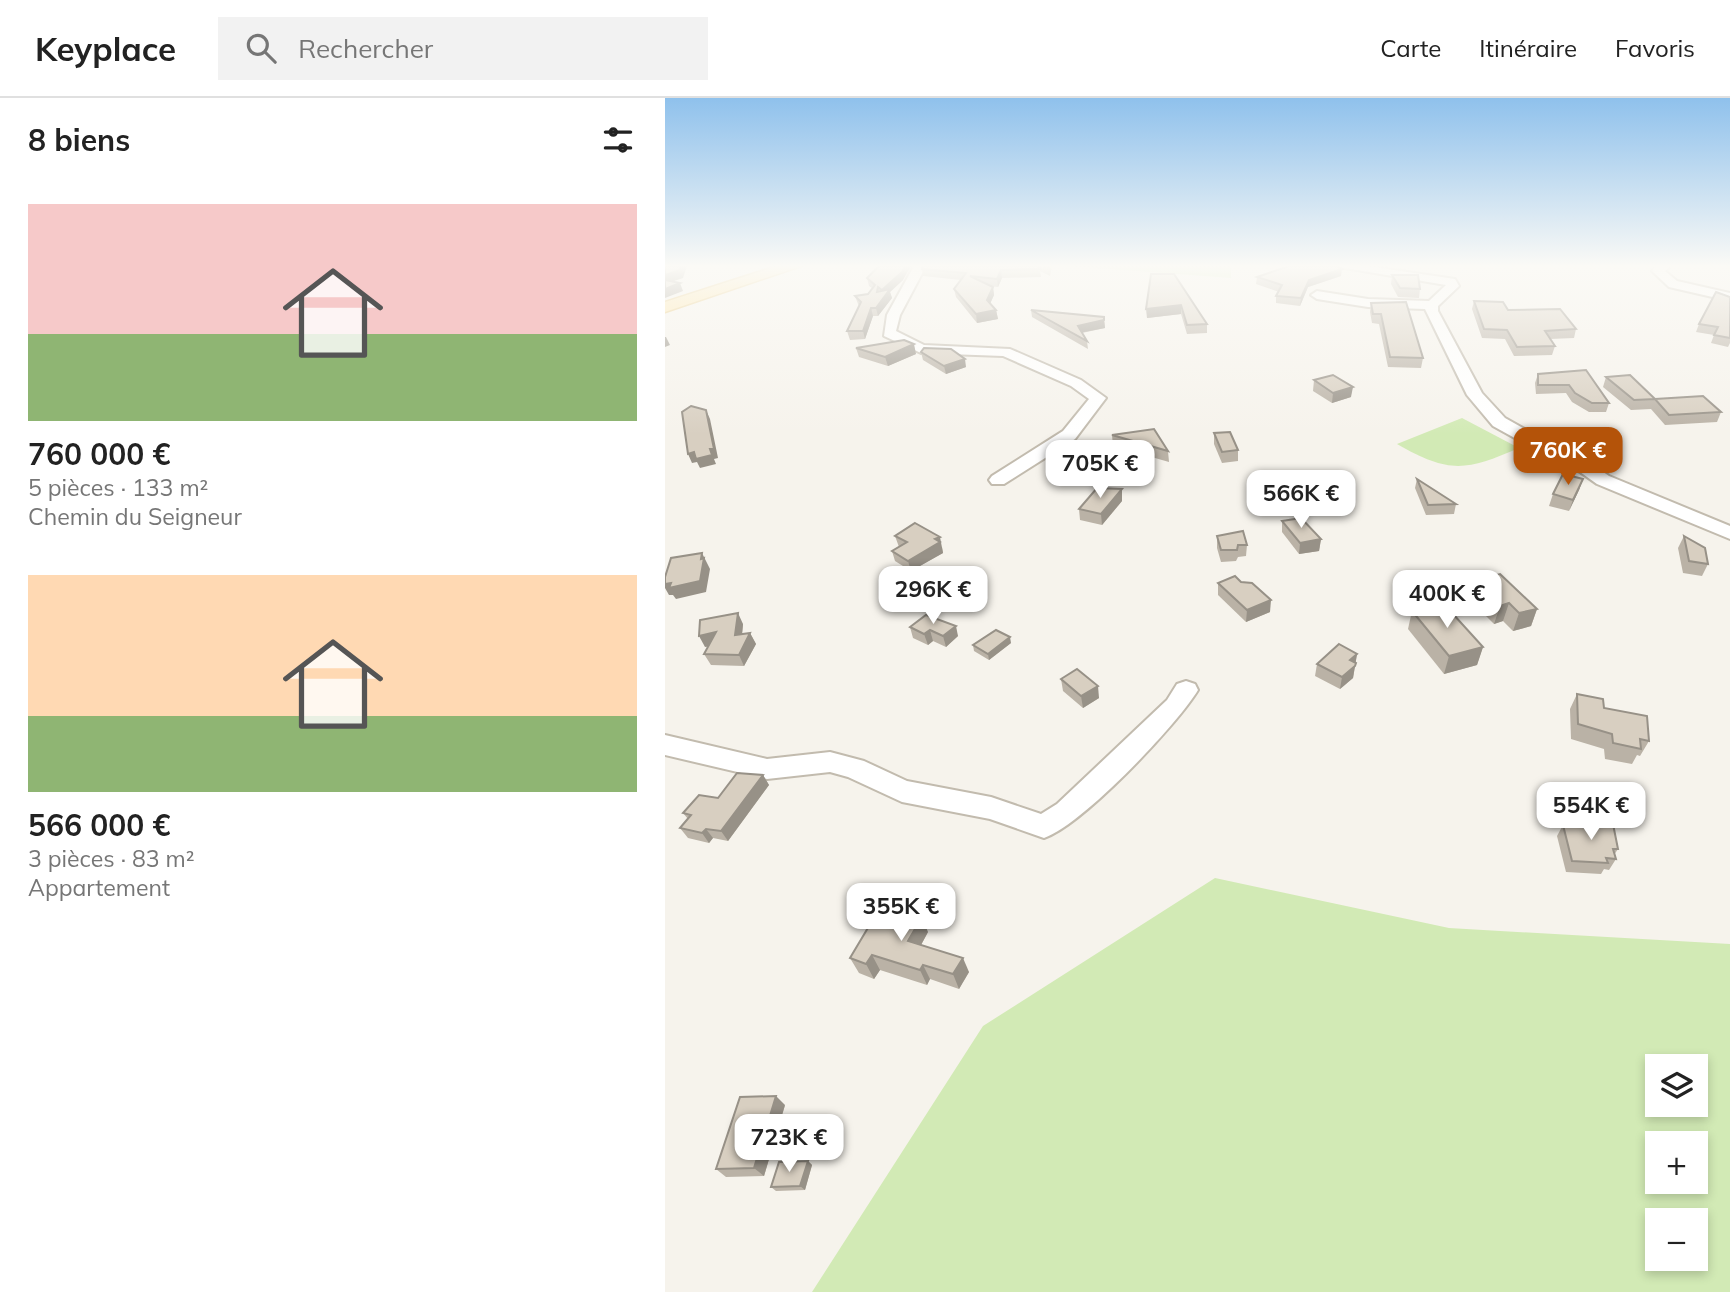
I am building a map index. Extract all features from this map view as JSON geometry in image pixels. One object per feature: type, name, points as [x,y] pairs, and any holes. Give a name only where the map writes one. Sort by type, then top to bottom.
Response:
[{"type":"street","points":[[893,322],[889,334],[921,349],[1005,352],[1076,383],[1098,398],[1069,435],[997,480]]},
{"type":"street","points":[[1435,322],[1475,395],[1499,422],[1548,449],[1561,451],[1603,480],[1730,533]]},
{"type":"street","points":[[665,745],[767,769],[829,762],[855,768],[902,791],[991,808],[1044,826],[1067,812],[1176,706],[1186,690]]},
{"type":"green space","points":[[1462,418],[1519,448],[1485,461],[1458,466],[1431,461],[1397,444]]},
{"type":"green space","points":[[1215,878],[1449,928],[1730,944],[1730,1292],[812,1292],[983,1026]]},
{"type":"building","points":[[851,322],[866,322],[863,331],[847,331]]},
{"type":"building","points":[[1052,322],[1097,322],[1078,326],[1087,341]]},
{"type":"building","points":[[1186,322],[1205,322],[1207,324],[1187,325]]},
{"type":"building","points":[[1383,322],[1412,322],[1423,358],[1390,357]]},
{"type":"building","points":[[1481,322],[1570,322],[1576,329],[1545,331],[1555,346],[1517,347],[1507,330],[1484,329]]},
{"type":"building","points":[[1700,322],[1730,322],[1730,338],[1714,335],[1718,327],[1699,324]]},
{"type":"building","points":[[904,340],[914,344],[885,357],[856,348]]},
{"type":"building","points":[[924,348],[951,349],[965,359],[944,366],[921,352]]},
{"type":"building","points":[[1586,370],[1609,403],[1592,403],[1575,393],[1569,385],[1538,385],[1538,374]]},
{"type":"building","points":[[1333,375],[1353,387],[1333,393],[1314,380]]},
{"type":"building","points":[[1630,375],[1655,399],[1634,400],[1606,377]]},
{"type":"building","points":[[1703,396],[1721,412],[1669,415],[1655,399]]},
{"type":"building","points":[[691,406],[706,410],[714,449],[710,449],[712,455],[696,459],[694,452],[688,454],[682,412]]},
{"type":"building","points":[[1154,429],[1168,451],[1112,435]]},
{"type":"building","points":[[1230,432],[1238,450],[1222,452],[1214,433]]},
{"type":"building","points":[[1563,474],[1583,479],[1573,500],[1553,494]]},
{"type":"building","points":[[1417,479],[1456,504],[1428,505]]},
{"type":"building","points":[[1097,488],[1122,489],[1101,514],[1079,509]]},
{"type":"building","points":[[1301,518],[1321,539],[1300,543],[1282,521]]},
{"type":"building","points":[[915,523],[940,537],[935,539],[940,542],[908,561],[892,551],[907,542],[895,536]]},
{"type":"building","points":[[1243,531],[1247,545],[1238,545],[1237,550],[1221,550],[1217,536]]},
{"type":"building","points":[[1684,536],[1705,548],[1708,564],[1689,561]]},
{"type":"building","points":[[702,553],[701,559],[704,558],[700,581],[669,588],[671,583],[665,584],[671,558]]},
{"type":"building","points":[[1500,574],[1537,609],[1519,613],[1509,603],[1500,606],[1474,581]]},
{"type":"building","points":[[1235,576],[1241,582],[1252,583],[1271,600],[1247,610],[1218,583]]},
{"type":"building","points":[[1443,603],[1483,647],[1449,656],[1412,611]]},
{"type":"building","points":[[738,613],[735,635],[750,633],[739,655],[704,654],[716,632],[699,636],[700,620]]},
{"type":"building","points":[[926,615],[956,626],[943,636],[930,630],[924,634],[910,627]]},
{"type":"building","points":[[996,630],[1010,637],[988,654],[973,645]]},
{"type":"building","points":[[1339,644],[1357,654],[1350,660],[1356,663],[1355,666],[1342,677],[1317,664]]},
{"type":"building","points":[[1077,669],[1098,686],[1081,696],[1061,679]]},
{"type":"building","points":[[1577,694],[1603,699],[1604,708],[1647,716],[1649,741],[1640,739],[1641,749],[1613,743],[1612,734],[1578,724]]},
{"type":"building","points":[[737,773],[763,775],[721,831],[706,829],[702,833],[680,828],[691,815],[683,813],[699,795],[718,798]]},
{"type":"building","points":[[1613,824],[1618,849],[1613,849],[1616,859],[1606,858],[1608,863],[1572,861],[1563,825]]},
{"type":"building","points":[[881,906],[922,917],[908,941],[963,958],[953,974],[923,965],[920,970],[872,955],[866,964],[850,958]]},
{"type":"building","points":[[776,1096],[754,1168],[716,1169],[740,1097]]},
{"type":"building","points":[[808,1161],[800,1186],[771,1187],[779,1162]]}]
